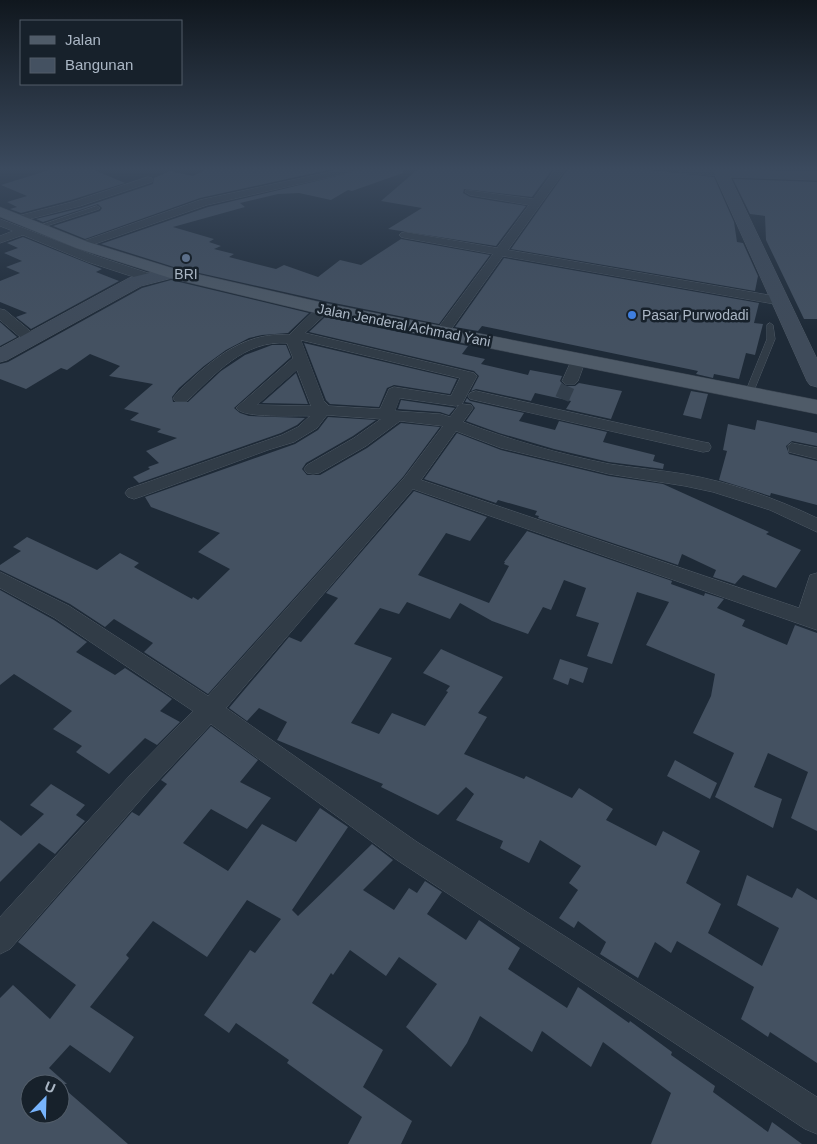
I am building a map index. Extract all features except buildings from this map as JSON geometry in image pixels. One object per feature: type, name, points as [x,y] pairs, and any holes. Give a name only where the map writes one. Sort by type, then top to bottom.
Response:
[{"type":"main road","points":[[745,223],[817,381]]},
{"type":"main road","name":"Jalan Jenderal Achmad Yani","points":[[20,225],[170,273],[324,310],[817,407]]},
{"type":"main road","points":[[0,356],[135,282],[148,277],[170,273]]},
{"type":"street","points":[[82,245],[143,223]]},
{"type":"street","points":[[442,332],[522,223]]},
{"type":"street","points":[[0,240],[20,225],[92,259],[148,277]]},
{"type":"street","points":[[404,235],[780,301]]},
{"type":"street","points":[[294,337],[324,310]]},
{"type":"street","points":[[0,313],[31,339]]},
{"type":"street","points":[[294,337],[300,360],[317,403],[323,411]]},
{"type":"street","points":[[181,398],[218,363],[265,339],[294,337],[469,376],[456,401],[394,392],[392,415],[360,442],[313,469]]},
{"type":"street","points":[[570,380],[579,359]]},
{"type":"street","points":[[300,360],[244,408],[249,410],[323,411],[392,415],[440,420],[507,444],[609,469],[717,487],[776,506],[817,526]]},
{"type":"street","points":[[0,939],[141,781],[210,710],[344,560],[410,482],[470,402],[559,406],[703,447]]},
{"type":"street","points":[[134,493],[263,446],[284,441],[313,423],[323,411]]},
{"type":"street","points":[[410,482],[812,620],[817,580]]},
{"type":"street","points":[[0,579],[62,612],[210,710],[407,851],[817,1117]]},
{"type":"lane","points":[[749,393],[771,339],[770,325]]},
{"type":"lane","points":[[817,451],[792,446],[792,450],[817,456]]},
{"type":"tunnel","points":[[562,399],[570,381]]},
{"type":"place","name":"BRI","points":[[186,258]]},
{"type":"place","name":"Pasar Purwodadi","points":[[632,315]]}]
